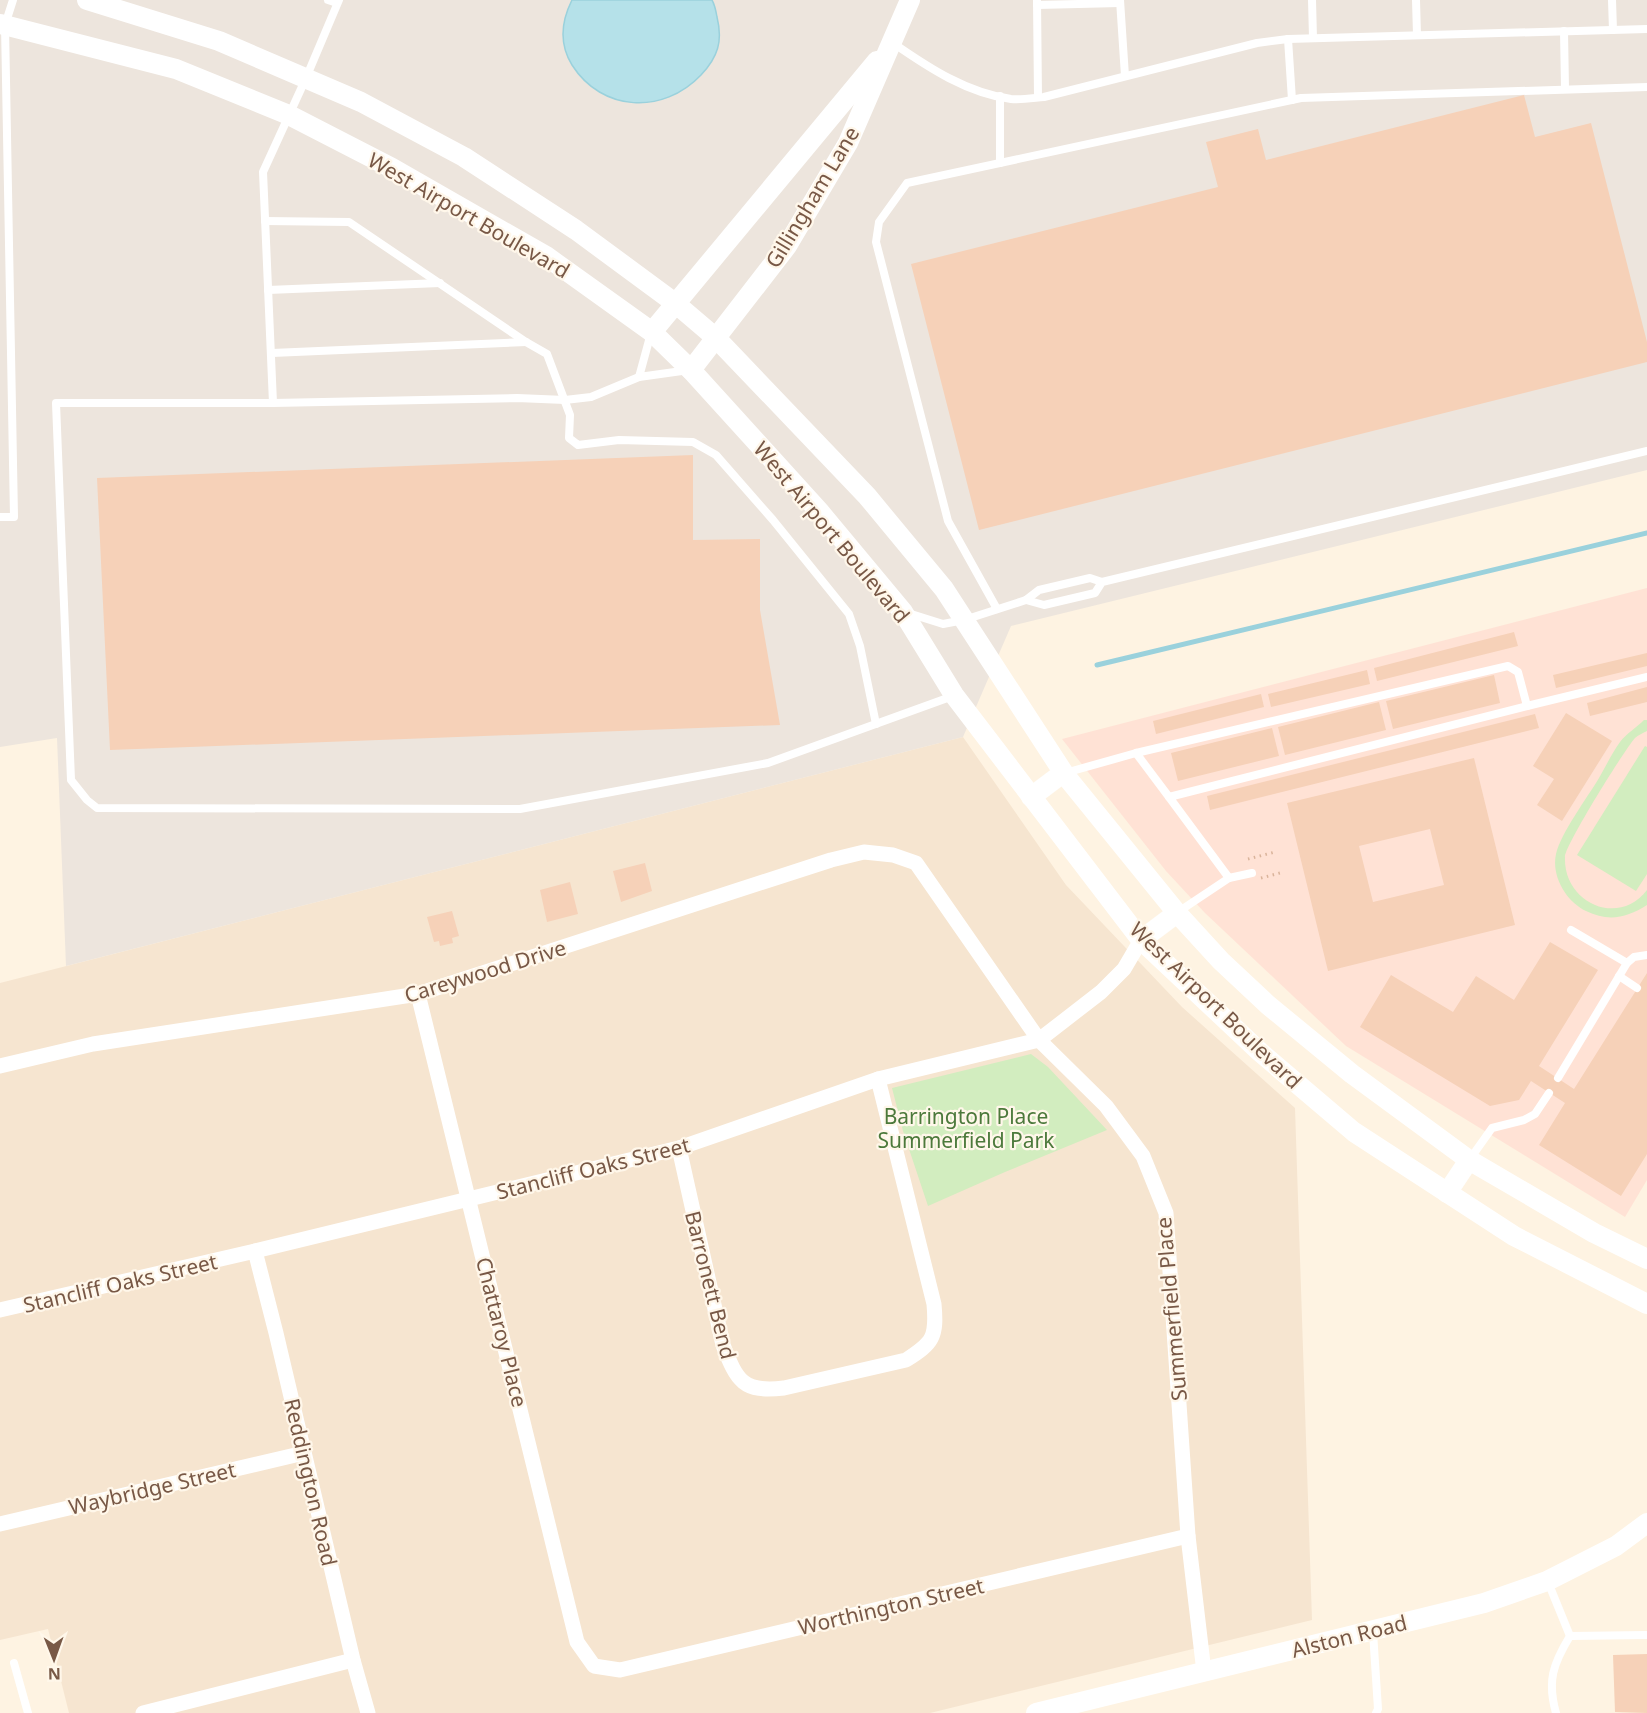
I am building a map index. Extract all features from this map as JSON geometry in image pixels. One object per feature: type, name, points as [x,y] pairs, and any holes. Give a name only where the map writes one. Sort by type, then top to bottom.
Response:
[{"type":"main road","name":"West Airport Boulevard","points":[[87,0],[219,41],[361,102],[464,157],[576,230],[675,303],[716,338],[867,496],[944,589],[1064,774],[1177,912],[1221,961],[1268,1005],[1352,1074],[1469,1160],[1594,1233],[1647,1259]]},
{"type":"main road","name":"Gillingham Lane","points":[[691,370],[793,236],[848,143],[910,0]]},
{"type":"main road","name":"West Airport Boulevard","points":[[3,24],[176,69],[289,115],[392,168],[546,256],[652,332],[691,370],[819,511],[903,612],[954,695],[1141,940],[1260,1052],[1354,1132],[1514,1236],[1647,1304]]},
{"type":"main road","name":"Gillingham Lane","points":[[652,332],[892,42]]},
{"type":"main road","points":[[1031,797],[1064,774]]},
{"type":"main road","points":[[1141,940],[1177,912]]},
{"type":"main road","points":[[1447,1193],[1469,1160]]},
{"type":"main road","name":"Alston Road","points":[[1036,1713],[1466,1608],[1547,1581],[1616,1546],[1647,1523]]},
{"type":"street","name":"Summerfield Place","points":[[831,860],[864,852],[893,855],[916,863],[1039,1040],[1106,1106],[1143,1156],[1166,1213],[1188,1536],[1204,1672]]},
{"type":"street","name":"Careywood Drive","points":[[0,1066],[93,1044],[418,994],[831,860]]},
{"type":"street","name":"Stancliff Oaks Street","points":[[0,1310],[679,1148],[878,1079],[1039,1040],[1101,992],[1124,969],[1141,940]]},
{"type":"street","name":"Chattaroy Place","points":[[418,994],[470,1198],[577,1642],[594,1666]]},
{"type":"street","name":"Barronett Bend","points":[[679,1148],[723,1346],[732,1370],[744,1384],[764,1390],[784,1388],[906,1360],[931,1340],[936,1327],[934,1304],[878,1079]]},
{"type":"street","name":"Reddington Road","points":[[255,1251],[368,1713]]},
{"type":"street","name":"Waybridge Street","points":[[0,1524],[304,1453]]},
{"type":"street","name":"Worthington Street","points":[[594,1666],[620,1670],[1188,1536]]},
{"type":"street","points":[[143,1713],[354,1660]]},
{"type":"lane","points":[[0,517],[14,517],[3,58],[3,24],[13,0]]},
{"type":"lane","points":[[273,403],[262,171],[306,78],[338,2],[328,0]]},
{"type":"lane","points":[[1312,0],[1313,38]]},
{"type":"lane","points":[[1416,0],[1418,35]]},
{"type":"lane","points":[[1612,0],[1613,30]]},
{"type":"lane","points":[[1038,97],[1037,2],[1120,2],[1125,76]]},
{"type":"lane","points":[[892,42],[931,70],[980,92],[1012,99],[1038,97],[1257,43],[1288,39],[1647,29]]},
{"type":"lane","points":[[1564,31],[1565,89]]},
{"type":"lane","points":[[1288,39],[1293,100]]},
{"type":"lane","points":[[997,609],[948,521],[876,242],[879,222],[907,183],[1293,100],[1647,87]]},
{"type":"lane","points":[[999,163],[1000,96]]},
{"type":"lane","points":[[265,221],[349,222],[547,354],[570,415],[568,438],[578,445],[619,440],[693,442],[716,455],[804,557],[849,614],[860,646],[876,723]]},
{"type":"lane","points":[[0,253],[9,253]]},
{"type":"lane","points":[[268,290],[441,283]]},
{"type":"lane","points":[[639,377],[652,332]]},
{"type":"lane","points":[[272,353],[526,342]]},
{"type":"lane","points":[[691,370],[639,377],[591,397],[565,400],[517,398],[273,403],[56,403],[71,780],[97,808],[519,809],[768,763],[954,695]]},
{"type":"lane","points":[[903,612],[943,624],[964,620],[1026,600],[1039,590],[1090,578],[1102,582],[1647,451]]},
{"type":"lane","points":[[1026,600],[1044,605],[1095,593],[1102,582]]},
{"type":"lane","points":[[1064,774],[1136,753],[1508,666],[1518,672],[1527,706]]},
{"type":"lane","points":[[1169,797],[1647,677]]},
{"type":"lane","points":[[1136,753],[1229,878]]},
{"type":"lane","points":[[1177,912],[1229,878],[1253,877]]},
{"type":"lane","points":[[1571,930],[1627,963]]},
{"type":"lane","points":[[1558,1078],[1627,963],[1634,957],[1647,956]]},
{"type":"lane","points":[[1619,976],[1637,988]]},
{"type":"lane","points":[[1469,1160],[1492,1128],[1524,1120],[1535,1114],[1549,1093]]},
{"type":"lane","points":[[1547,1581],[1570,1636]]},
{"type":"lane","points":[[1373,1630],[1378,1709],[1376,1713]]},
{"type":"lane","points":[[1570,1636],[1647,1635]]},
{"type":"lane","points":[[1556,1713],[1552,1698],[1551,1676],[1557,1658],[1570,1636]]},
{"type":"lane","points":[[14,1663],[28,1713]]},
{"type":"path","points":[[1248,859],[1275,852]]},
{"type":"path","points":[[1253,877],[1280,873]]},
{"type":"shaded area","points":[[0,0],[1647,0],[1647,470],[1011,626],[963,737],[66,966],[57,738],[0,747]]},
{"type":"shaded area","points":[[1647,588],[1647,1180],[1625,1217],[1346,1046],[1205,913],[1166,871],[1062,739]]},
{"type":"shaded area","points":[[963,737],[1066,885],[1182,1007],[1295,1108],[1312,1620],[930,1713],[69,1713],[48,1629],[0,1640],[0,983]]},
{"type":"green space","points":[[1644,720],[1647,720],[1647,731],[1635,738],[1620,760],[1585,817],[1565,857],[1567,873],[1573,886],[1582,897],[1594,905],[1608,908],[1622,907],[1635,901],[1647,890],[1647,905],[1625,916],[1602,917],[1579,907],[1567,895],[1558,880],[1556,854],[1569,826],[1617,746]]},
{"type":"green space","points":[[1645,746],[1647,747],[1647,874],[1636,891],[1577,855]]},
{"type":"green space","name":"Barrington Place Summerfield Park","points":[[1031,1054],[1048,1067],[1107,1130],[928,1206],[903,1131],[892,1088]]},
{"type":"water","points":[[572,0],[712,0],[719,26],[718,48],[712,62],[701,75],[686,88],[669,97],[651,102],[634,103],[616,99],[599,92],[585,81],[568,57],[563,33]]},
{"type":"building","points":[[1524,95],[1535,137],[1591,123],[1647,342],[1647,362],[979,530],[911,264],[1218,187],[1206,142],[1258,129],[1266,160]]},
{"type":"building","points":[[693,455],[693,540],[760,539],[760,610],[780,725],[110,750],[97,478]]},
{"type":"building","points":[[1514,632],[1518,646],[1377,681],[1374,668]]},
{"type":"building","points":[[1647,653],[1647,666],[1556,688],[1553,675]]},
{"type":"building","points":[[1367,670],[1370,684],[1271,707],[1268,694]]},
{"type":"building","points":[[1494,675],[1500,703],[1393,729],[1386,701]]},
{"type":"building","points":[[1647,687],[1647,702],[1590,716],[1587,703]]},
{"type":"building","points":[[1261,694],[1264,707],[1156,734],[1153,721]]},
{"type":"building","points":[[1379,702],[1386,730],[1285,755],[1278,727]]},
{"type":"building","points":[[1566,713],[1612,741],[1562,821],[1537,805],[1554,779],[1533,766]]},
{"type":"building","points":[[1535,714],[1539,728],[1210,810],[1207,796]]},
{"type":"building","points":[[1272,728],[1279,756],[1178,781],[1171,753]]},
{"type":"building","points":[[1474,758],[1515,925],[1328,971],[1287,803]],"holes":[[[1430,829],[1444,885],[1373,902],[1359,846]]]},
{"type":"building","points":[[645,863],[652,891],[621,902],[613,871]]},
{"type":"building","points":[[570,882],[578,914],[547,922],[540,890]]},
{"type":"building","points":[[452,911],[459,936],[452,938],[453,943],[440,946],[439,941],[434,942],[427,917]]},
{"type":"building","points":[[1550,942],[1598,970],[1539,1066],[1574,1089],[1647,973],[1647,1154],[1621,1196],[1539,1145],[1565,1103],[1531,1081],[1519,1100],[1490,1106],[1360,1027],[1391,975],[1453,1012],[1476,976],[1514,1000]]},
{"type":"building","points":[[1647,1654],[1647,1713],[1615,1712],[1613,1655]]},
{"type":"waterway","points":[[1097,665],[1647,533]]}]
